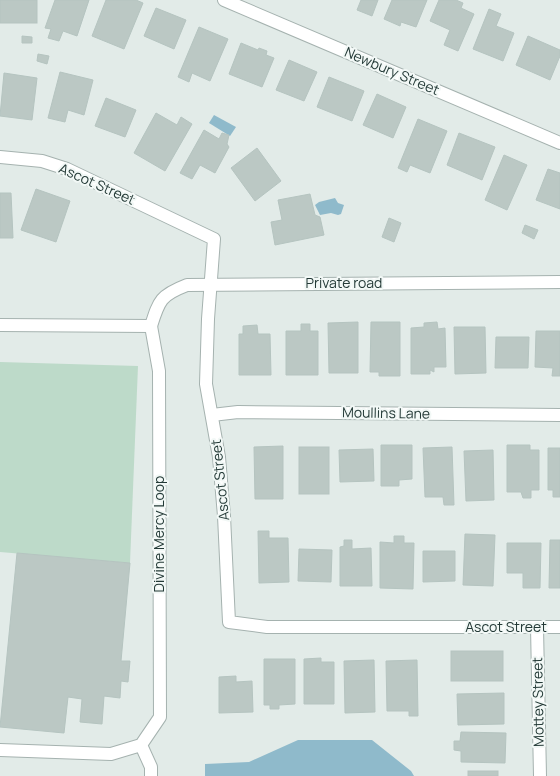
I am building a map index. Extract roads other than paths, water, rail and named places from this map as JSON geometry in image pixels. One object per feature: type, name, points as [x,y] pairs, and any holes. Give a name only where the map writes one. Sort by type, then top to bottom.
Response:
[{"type":"street","name":"Newbury Street","points":[[224,0],[560,143]]},
{"type":"street","name":"Ascot Street","points":[[0,157],[42,161],[67,168],[214,239],[206,384],[219,457],[222,487],[229,622],[267,626],[560,627]]},
{"type":"street","name":"Private road","points":[[151,326],[158,304],[170,291],[187,285],[560,282]]},
{"type":"street","points":[[0,325],[151,326]]},
{"type":"street","name":"Divine Mercy Loop","points":[[141,745],[160,717],[159,371],[151,326]]},
{"type":"street","name":"Moullins Lane","points":[[212,415],[238,412],[560,415]]},
{"type":"street","name":"Mottey Street","points":[[537,627],[540,776]]},
{"type":"street","points":[[0,750],[111,754],[141,745],[151,767],[151,776]]},
{"type":"water","points":[[214,115],[236,127],[230,136],[209,123]]},
{"type":"water","points":[[335,198],[338,203],[344,205],[341,214],[338,215],[331,213],[320,215],[315,205],[319,202]]},
{"type":"water","points":[[298,740],[372,740],[411,771],[414,776],[205,776],[205,764],[249,762]]}]
